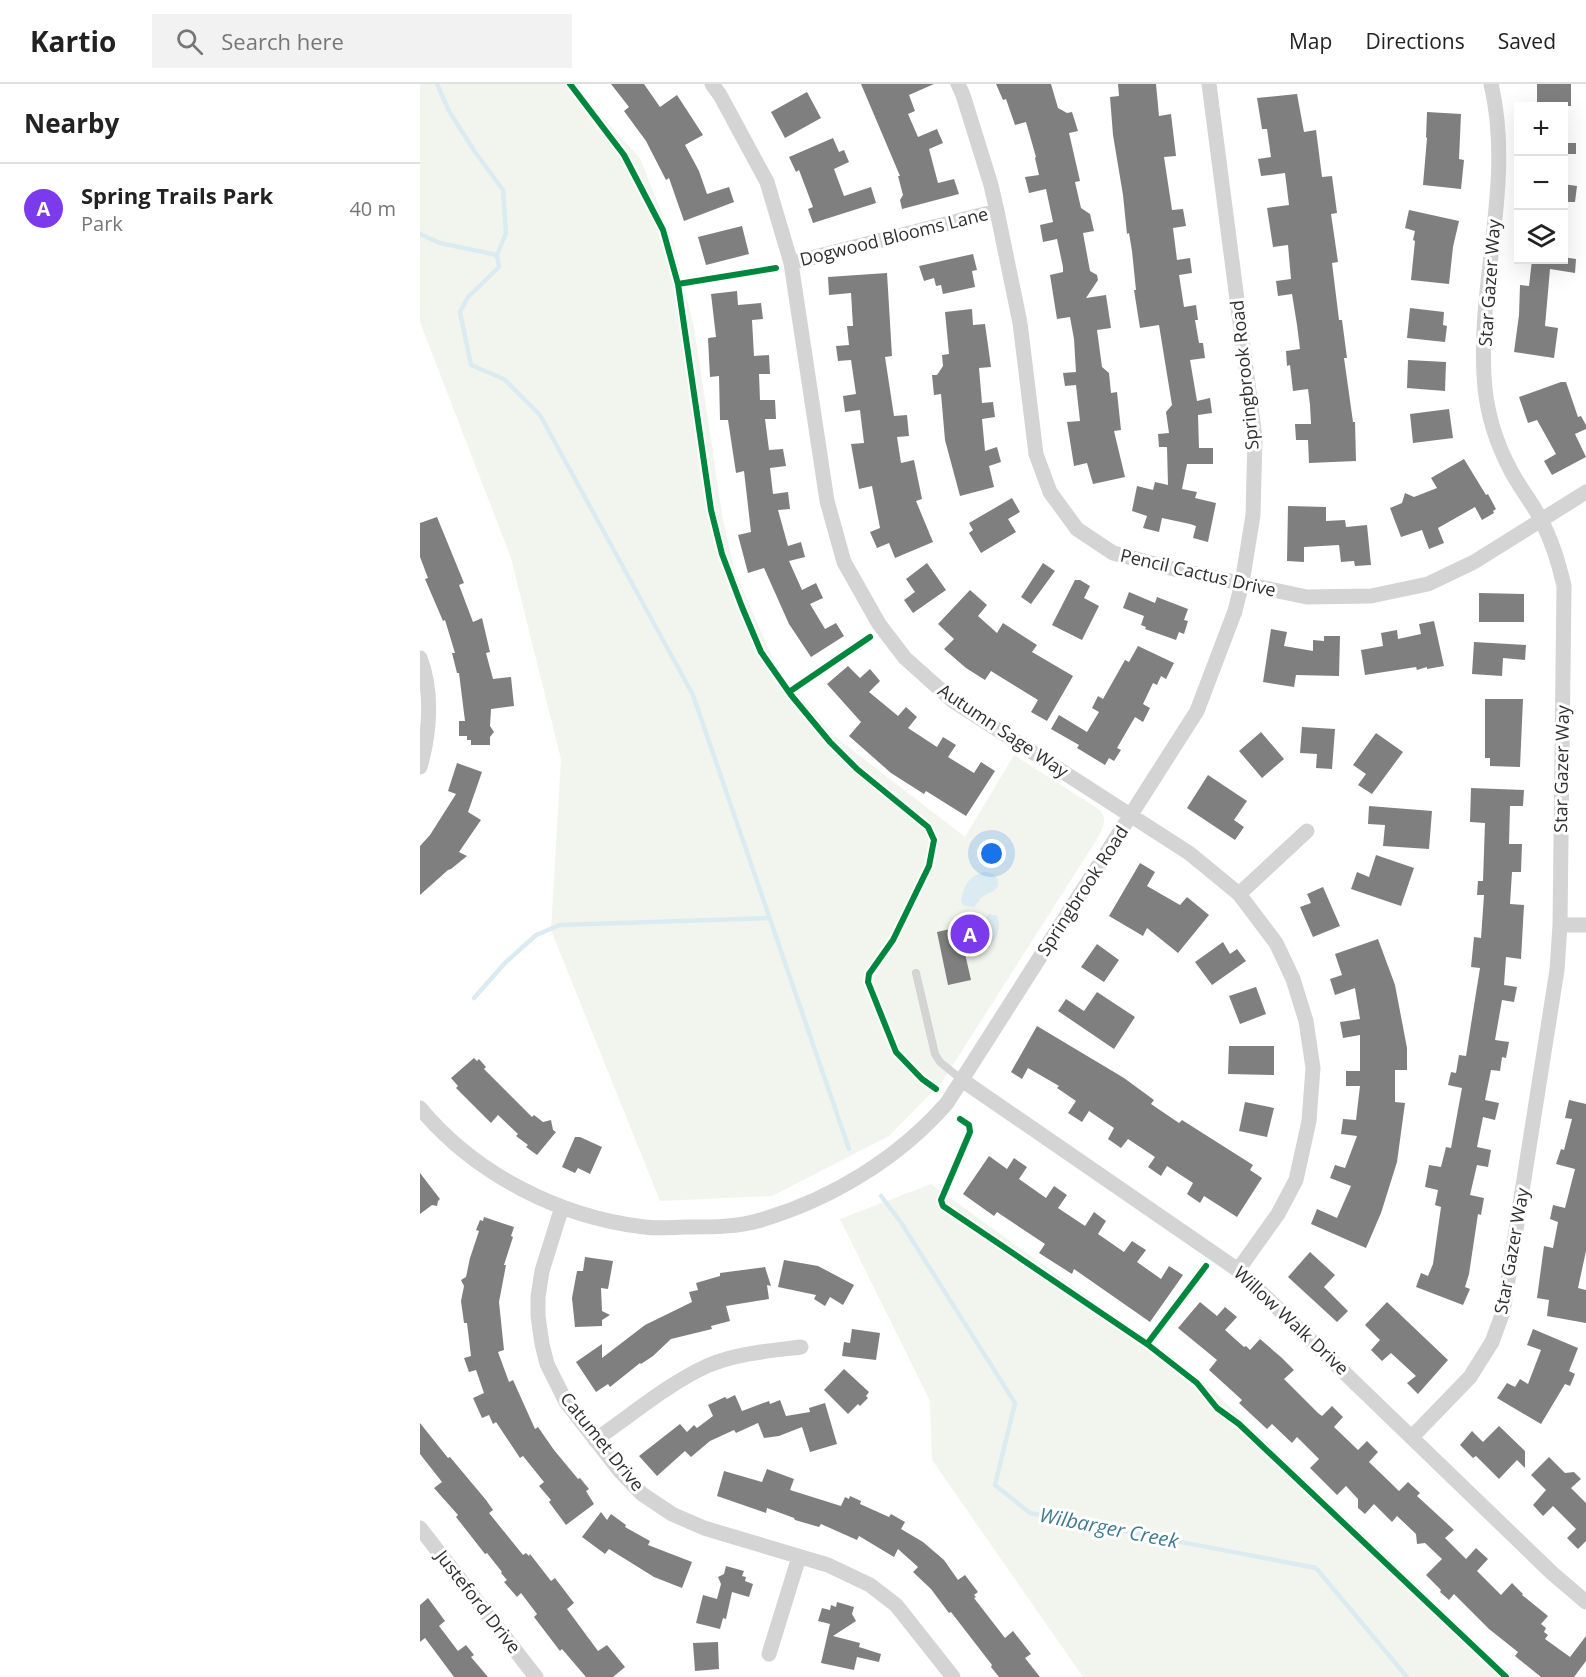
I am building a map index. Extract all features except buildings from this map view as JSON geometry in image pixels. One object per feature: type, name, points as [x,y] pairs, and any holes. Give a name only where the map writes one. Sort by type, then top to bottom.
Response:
[{"type":"street","name":"Autumn Sage Way","points":[[712,84],[767,183],[790,263],[827,501],[844,562],[879,624],[905,658],[953,701],[1189,853],[1239,894],[1276,944],[1293,979],[1306,1021],[1313,1068],[1309,1121],[1296,1180],[1278,1214],[1238,1270]]},
{"type":"street","name":"Pencil Cactus Drive","points":[[958,84],[984,162],[997,211],[1020,323],[1036,454],[1050,492],[1077,529],[1113,553],[1178,570],[1307,597],[1371,596],[1428,584],[1474,562],[1586,492]]},
{"type":"street","name":"Springbrook Road","points":[[422,1113],[459,1148],[485,1168],[562,1207],[593,1217],[645,1227],[720,1227],[760,1221],[807,1203],[877,1166],[930,1122],[947,1102],[1197,711],[1227,634],[1242,583],[1253,515],[1255,438],[1209,84]]},
{"type":"street","name":"Star Gazer Way","points":[[1413,1437],[1470,1377],[1492,1342],[1503,1312],[1557,970],[1560,925],[1564,586],[1555,548],[1541,519],[1509,468],[1493,427],[1485,390],[1484,334],[1500,160],[1497,108],[1491,84]]},
{"type":"street","name":"Dogwood Blooms Lane","points":[[790,263],[997,211]]},
{"type":"street","points":[[420,658],[428,697],[424,754],[420,767]]},
{"type":"street","points":[[1239,894],[1307,831]]},
{"type":"street","points":[[1560,925],[1586,925]]},
{"type":"street","name":"Willow Walk Drive","points":[[962,1080],[1238,1270],[1552,1573],[1586,1602]]},
{"type":"street","name":"Catumet Drive","points":[[562,1207],[542,1272],[538,1316],[546,1364],[566,1402],[619,1470],[642,1494],[672,1514],[704,1528],[847,1573],[870,1585],[896,1605],[953,1677]]},
{"type":"street","points":[[596,1440],[689,1375],[709,1365],[760,1352],[801,1347]]},
{"type":"street","name":"Justeford Drive","points":[[420,1528],[536,1677]]},
{"type":"street","points":[[769,1654],[799,1557]]},
{"type":"lane","points":[[916,973],[935,1054],[940,1062],[962,1080]]},
{"type":"shaded area","points":[[420,84],[578,84],[588,102],[640,158],[673,242],[694,327],[723,520],[735,572],[779,673],[833,735],[965,837],[1014,755],[1100,810],[1104,817],[1099,836],[942,1082],[889,1136],[772,1196],[660,1201],[551,930],[561,759],[511,558],[420,322]]},
{"type":"shaded area","points":[[984,872],[996,876],[998,886],[980,899],[974,907],[964,906],[961,902],[967,883]]},
{"type":"shaded area","points":[[989,914],[997,916],[999,927],[997,934],[991,944],[979,946],[975,943],[974,933]]},
{"type":"shaded area","points":[[931,1184],[1196,1375],[1514,1677],[1083,1677],[932,1460],[930,1401],[840,1219]]},
{"type":"waterway","points":[[437,84],[449,111],[503,190],[506,233],[497,255]]},
{"type":"waterway","points":[[420,234],[440,243],[497,255],[499,267],[468,297],[460,312],[471,365],[504,379],[540,415],[693,695],[849,1149]]},
{"type":"waterway","points":[[474,998],[505,963],[536,935],[560,925],[770,918]]},
{"type":"waterway","name":"Wilbarger Creek","points":[[881,1196],[900,1221],[1015,1403],[995,1485],[1030,1513],[1316,1568],[1407,1677]]},
{"type":"cycle path","points":[[570,84],[624,155],[663,230],[678,284],[711,510],[722,554],[761,652],[791,695],[830,742],[857,769],[928,827],[934,840],[929,866],[893,940],[869,974],[868,982],[896,1052],[922,1079],[936,1089]]},
{"type":"cycle path","points":[[678,284],[776,268]]},
{"type":"cycle path","points":[[789,692],[870,637]]},
{"type":"cycle path","points":[[960,1119],[969,1125],[970,1132],[941,1200],[943,1206],[1147,1344]]},
{"type":"cycle path","points":[[1206,1266],[1147,1344],[1197,1383],[1217,1408],[1239,1424],[1506,1677]]},
{"type":"place","name":"Spring Trails Park","points":[[970,934]]}]
